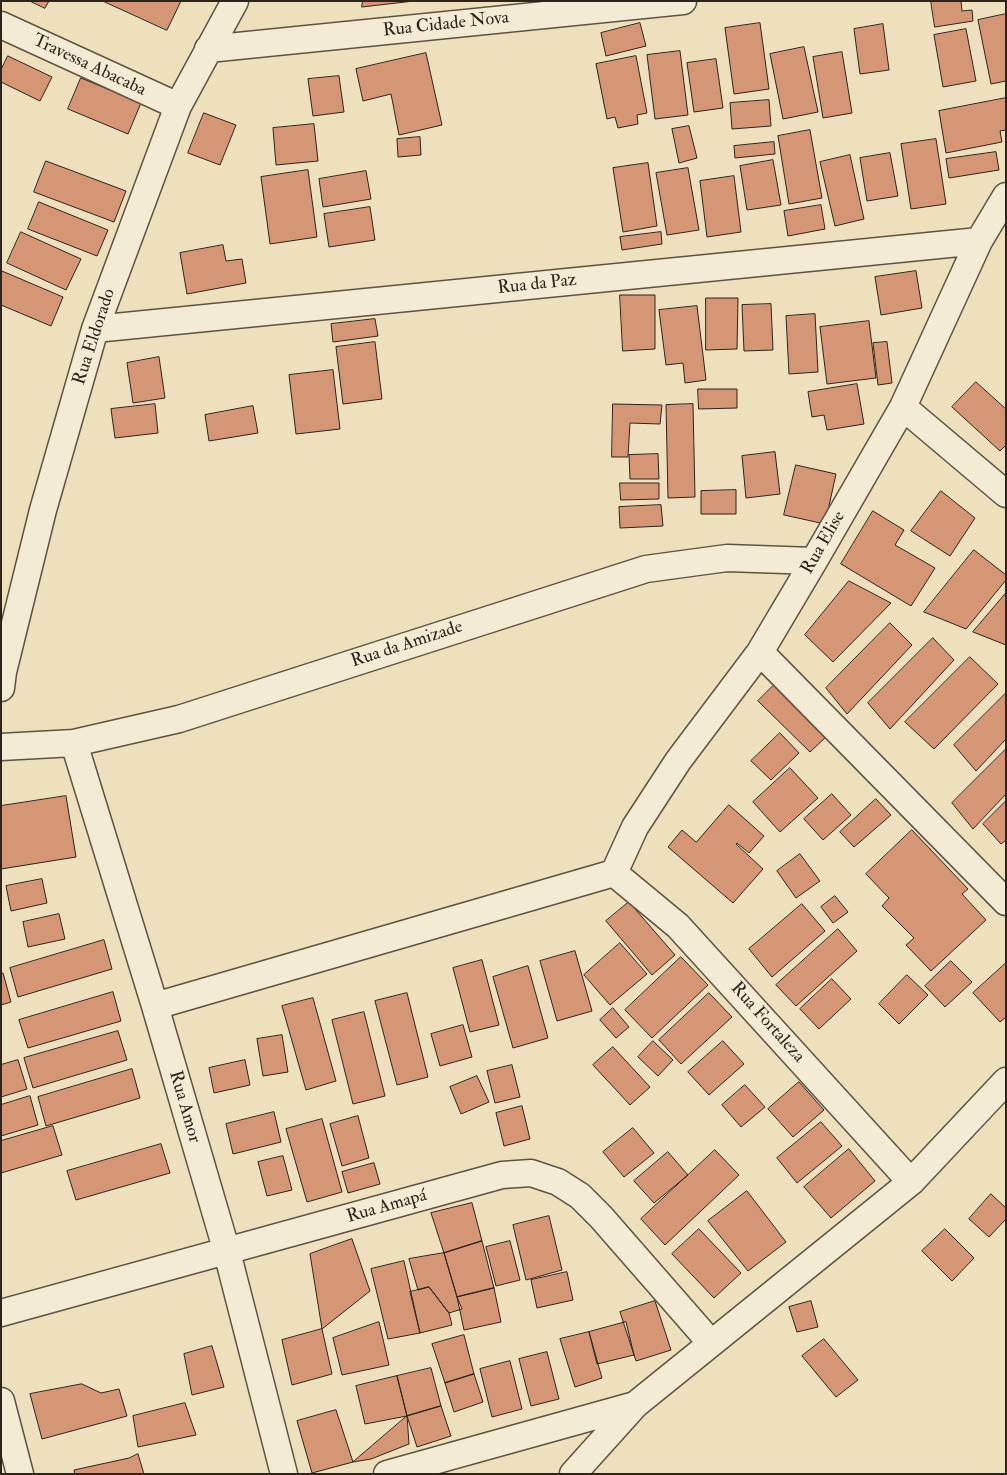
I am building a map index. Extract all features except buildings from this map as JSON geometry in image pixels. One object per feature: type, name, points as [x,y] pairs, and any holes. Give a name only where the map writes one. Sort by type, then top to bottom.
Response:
[{"type":"street","name":"Rua Eldorado","points":[[1,688],[3,672],[43,510],[96,329],[178,106],[235,1]]},
{"type":"street","name":"Rua Cidade Nova","points":[[208,49],[547,8],[683,1]]},
{"type":"street","name":"Travessa Abacaba","points":[[1,25],[178,106]]},
{"type":"street","name":"Rua Elise","points":[[614,873],[635,827],[678,761],[760,652],[814,561],[903,407],[979,241],[1006,196]]},
{"type":"street","name":"Rua da Paz","points":[[96,329],[979,241]]},
{"type":"street","points":[[903,407],[1006,494]]},
{"type":"street","name":"Rua da Amizade","points":[[1,747],[74,743],[179,719],[646,568],[727,558],[814,561]]},
{"type":"street","points":[[760,652],[1006,902]]},
{"type":"street","name":"Rua Amor","points":[[74,743],[155,1006],[227,1252],[284,1474]]},
{"type":"street","points":[[155,1006],[614,873]]},
{"type":"street","name":"Rua Fortaleza","points":[[614,873],[678,926],[911,1182]]},
{"type":"street","points":[[573,1474],[635,1405],[911,1182],[1006,1081]]},
{"type":"street","name":"Rua Amapá","points":[[1,1312],[227,1252],[502,1175],[531,1173],[558,1182],[580,1196],[601,1217],[712,1343]]},
{"type":"street","points":[[1,1401],[20,1474]]},
{"type":"street","points":[[387,1474],[635,1405]]}]
